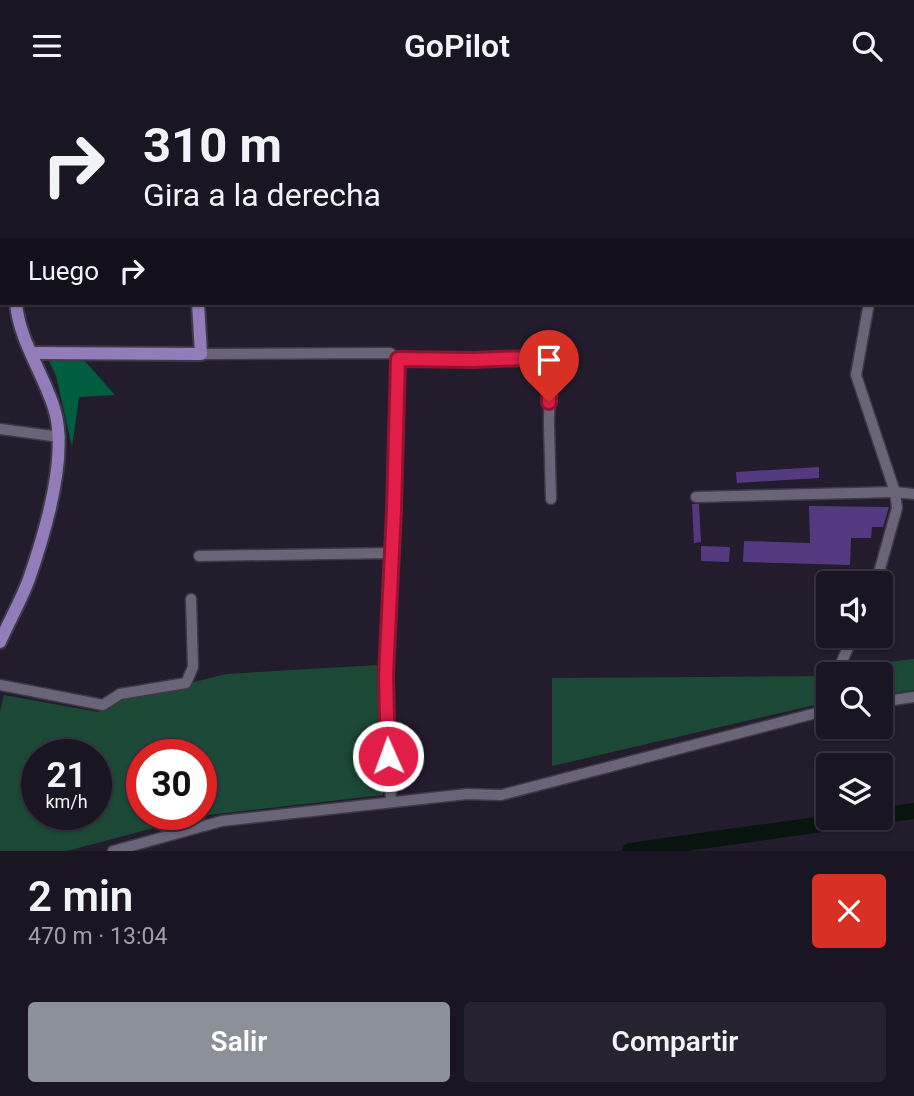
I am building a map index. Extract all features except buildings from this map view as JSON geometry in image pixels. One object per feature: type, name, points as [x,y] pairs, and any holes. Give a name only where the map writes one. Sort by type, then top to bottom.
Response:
[{"type":"main road","points":[[0,642],[28,581],[49,509],[58,466],[60,437],[55,409],[31,353],[16,305]]},
{"type":"main road","points":[[31,353],[201,354],[198,305]]},
{"type":"street","points":[[869,305],[856,375],[895,492],[897,508],[879,571]]},
{"type":"street","points":[[201,354],[390,353],[398,359],[474,360],[550,357],[551,499]]},
{"type":"street","points":[[391,802],[386,675],[398,359]]},
{"type":"street","points":[[0,429],[60,437]]},
{"type":"street","points":[[696,497],[895,492],[914,494]]},
{"type":"street","points":[[199,556],[392,553]]},
{"type":"street","points":[[0,685],[103,705],[120,694],[186,683],[193,667],[191,599]]},
{"type":"street","points":[[893,700],[914,697]]},
{"type":"street","points":[[113,851],[222,821],[467,794],[501,795],[816,713]]},
{"type":"green space","points":[[48,359],[84,360],[115,395],[79,397],[72,447],[56,376]]},
{"type":"green space","points":[[914,659],[914,690],[893,693],[893,662],[888,662]]},
{"type":"green space","points":[[377,665],[383,795],[217,814],[217,739],[126,739],[126,830],[146,830],[67,851],[0,851],[0,711],[4,695],[98,712],[123,700],[226,674]]},
{"type":"green space","points":[[816,676],[816,702],[815,705],[552,766],[552,678]]},
{"type":"waterway","points":[[893,814],[914,811]]},
{"type":"waterway","points":[[630,851],[816,825]]},
{"type":"route","points":[[388,756],[386,675],[398,359],[550,357],[549,402]]}]
